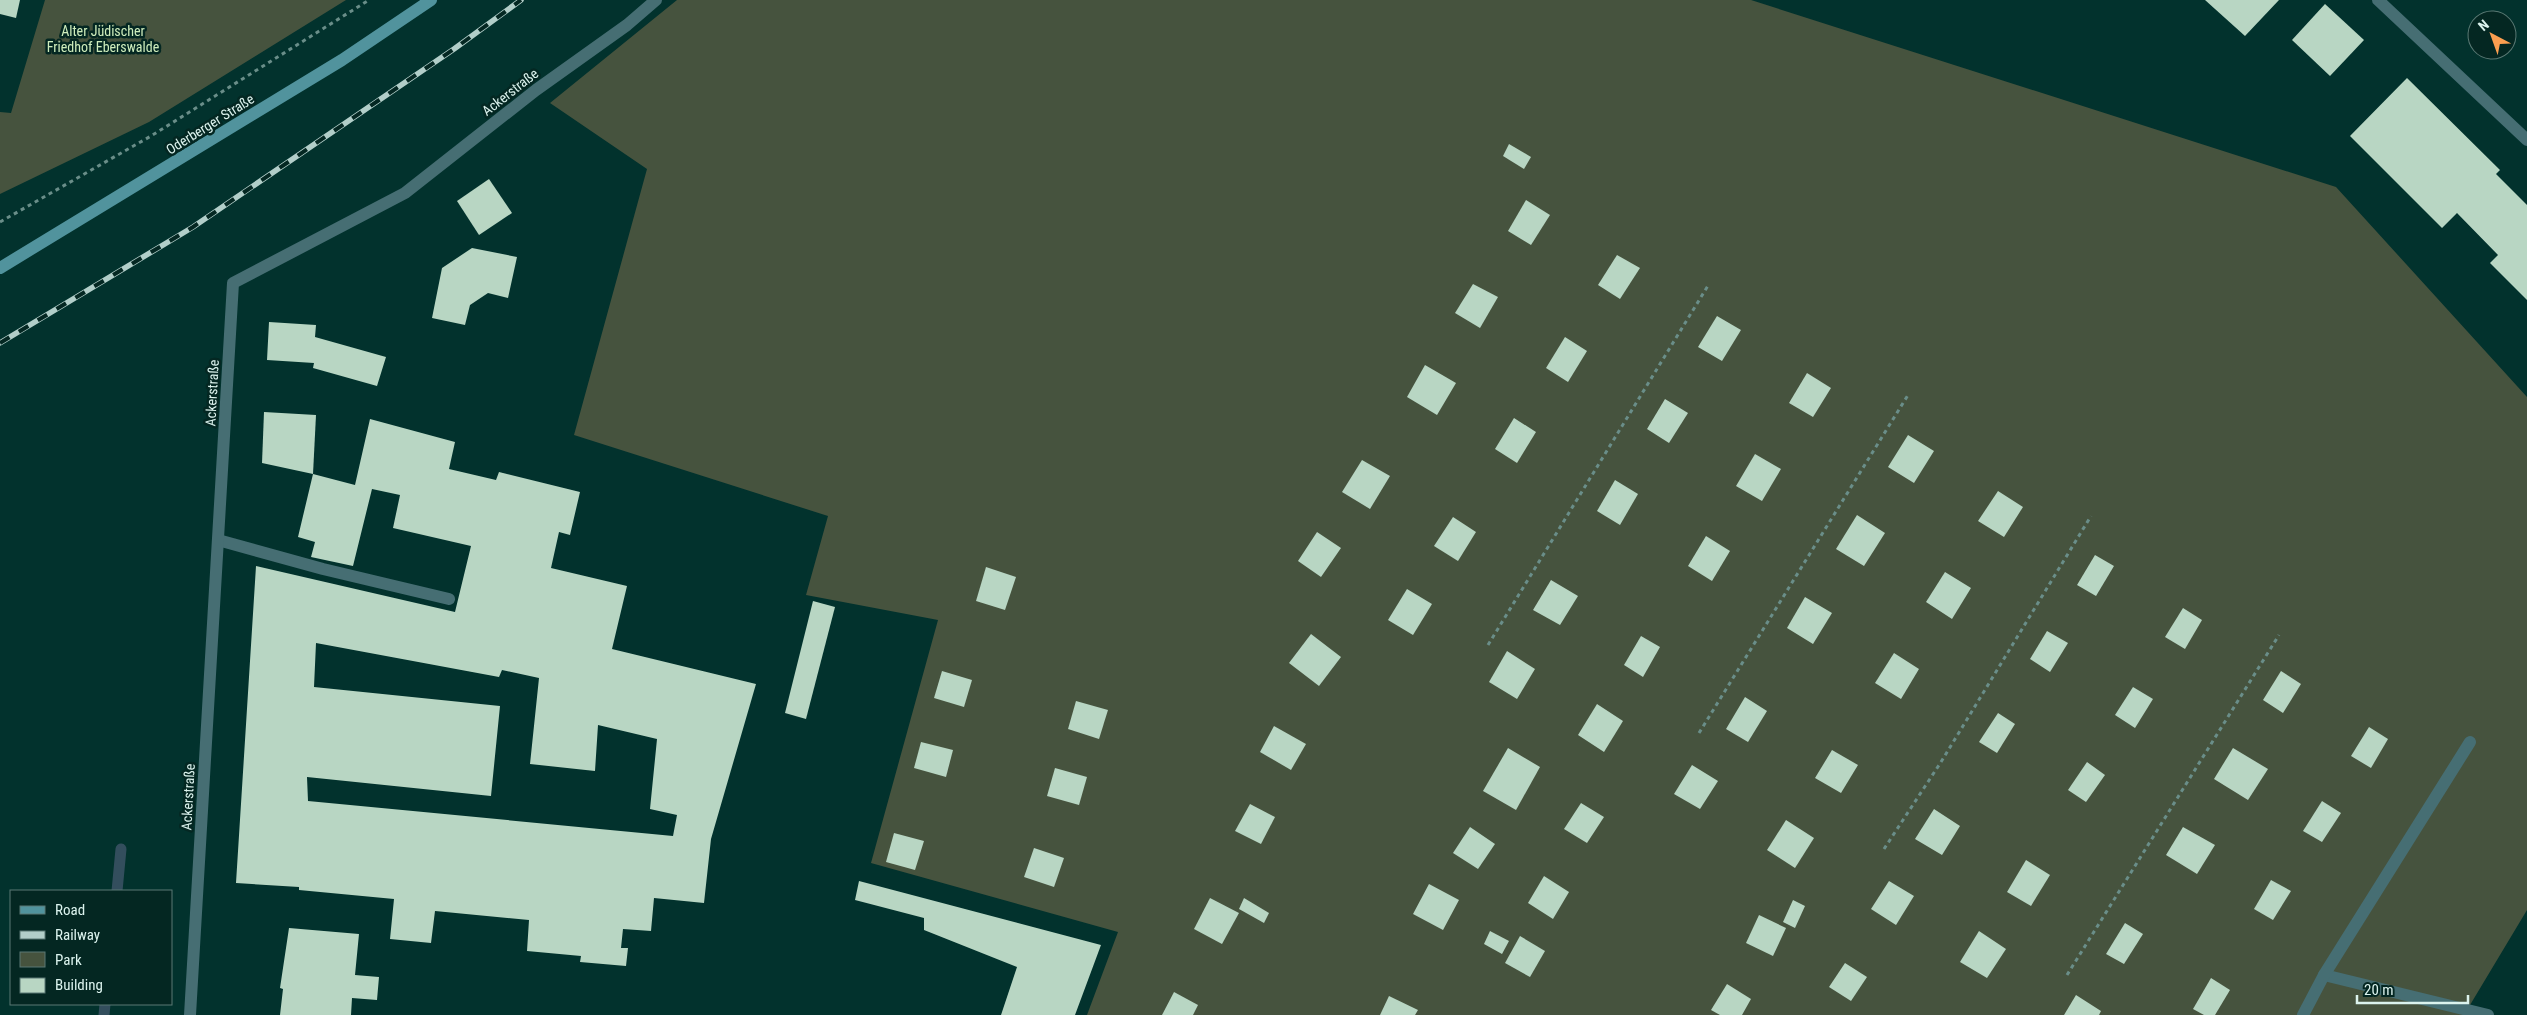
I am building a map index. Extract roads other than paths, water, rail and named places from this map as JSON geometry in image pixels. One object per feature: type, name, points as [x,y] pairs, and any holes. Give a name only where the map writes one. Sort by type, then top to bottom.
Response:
[{"type":"main road","name":"Oderberger Straße","points":[[0,268],[342,60],[431,0]]},
{"type":"street","name":"Ackerstraße","points":[[190,1015],[233,283],[405,193],[536,90],[626,26],[656,0]]},
{"type":"street","points":[[2378,0],[2527,140]]},
{"type":"street","points":[[218,540],[449,599]]},
{"type":"street","points":[[2303,1015],[2324,975],[2470,742]]},
{"type":"street","points":[[2324,975],[2488,1015]]},
{"type":"waterway","points":[[117,890],[121,849]]},
{"type":"waterway","points":[[104,1015],[105,1005]]},
{"type":"railway","points":[[0,343],[193,227],[454,49],[521,0]]},
{"type":"park label","name":"Alter Jüdischer Friedhof Eberswalde","points":[[103,40]]}]
